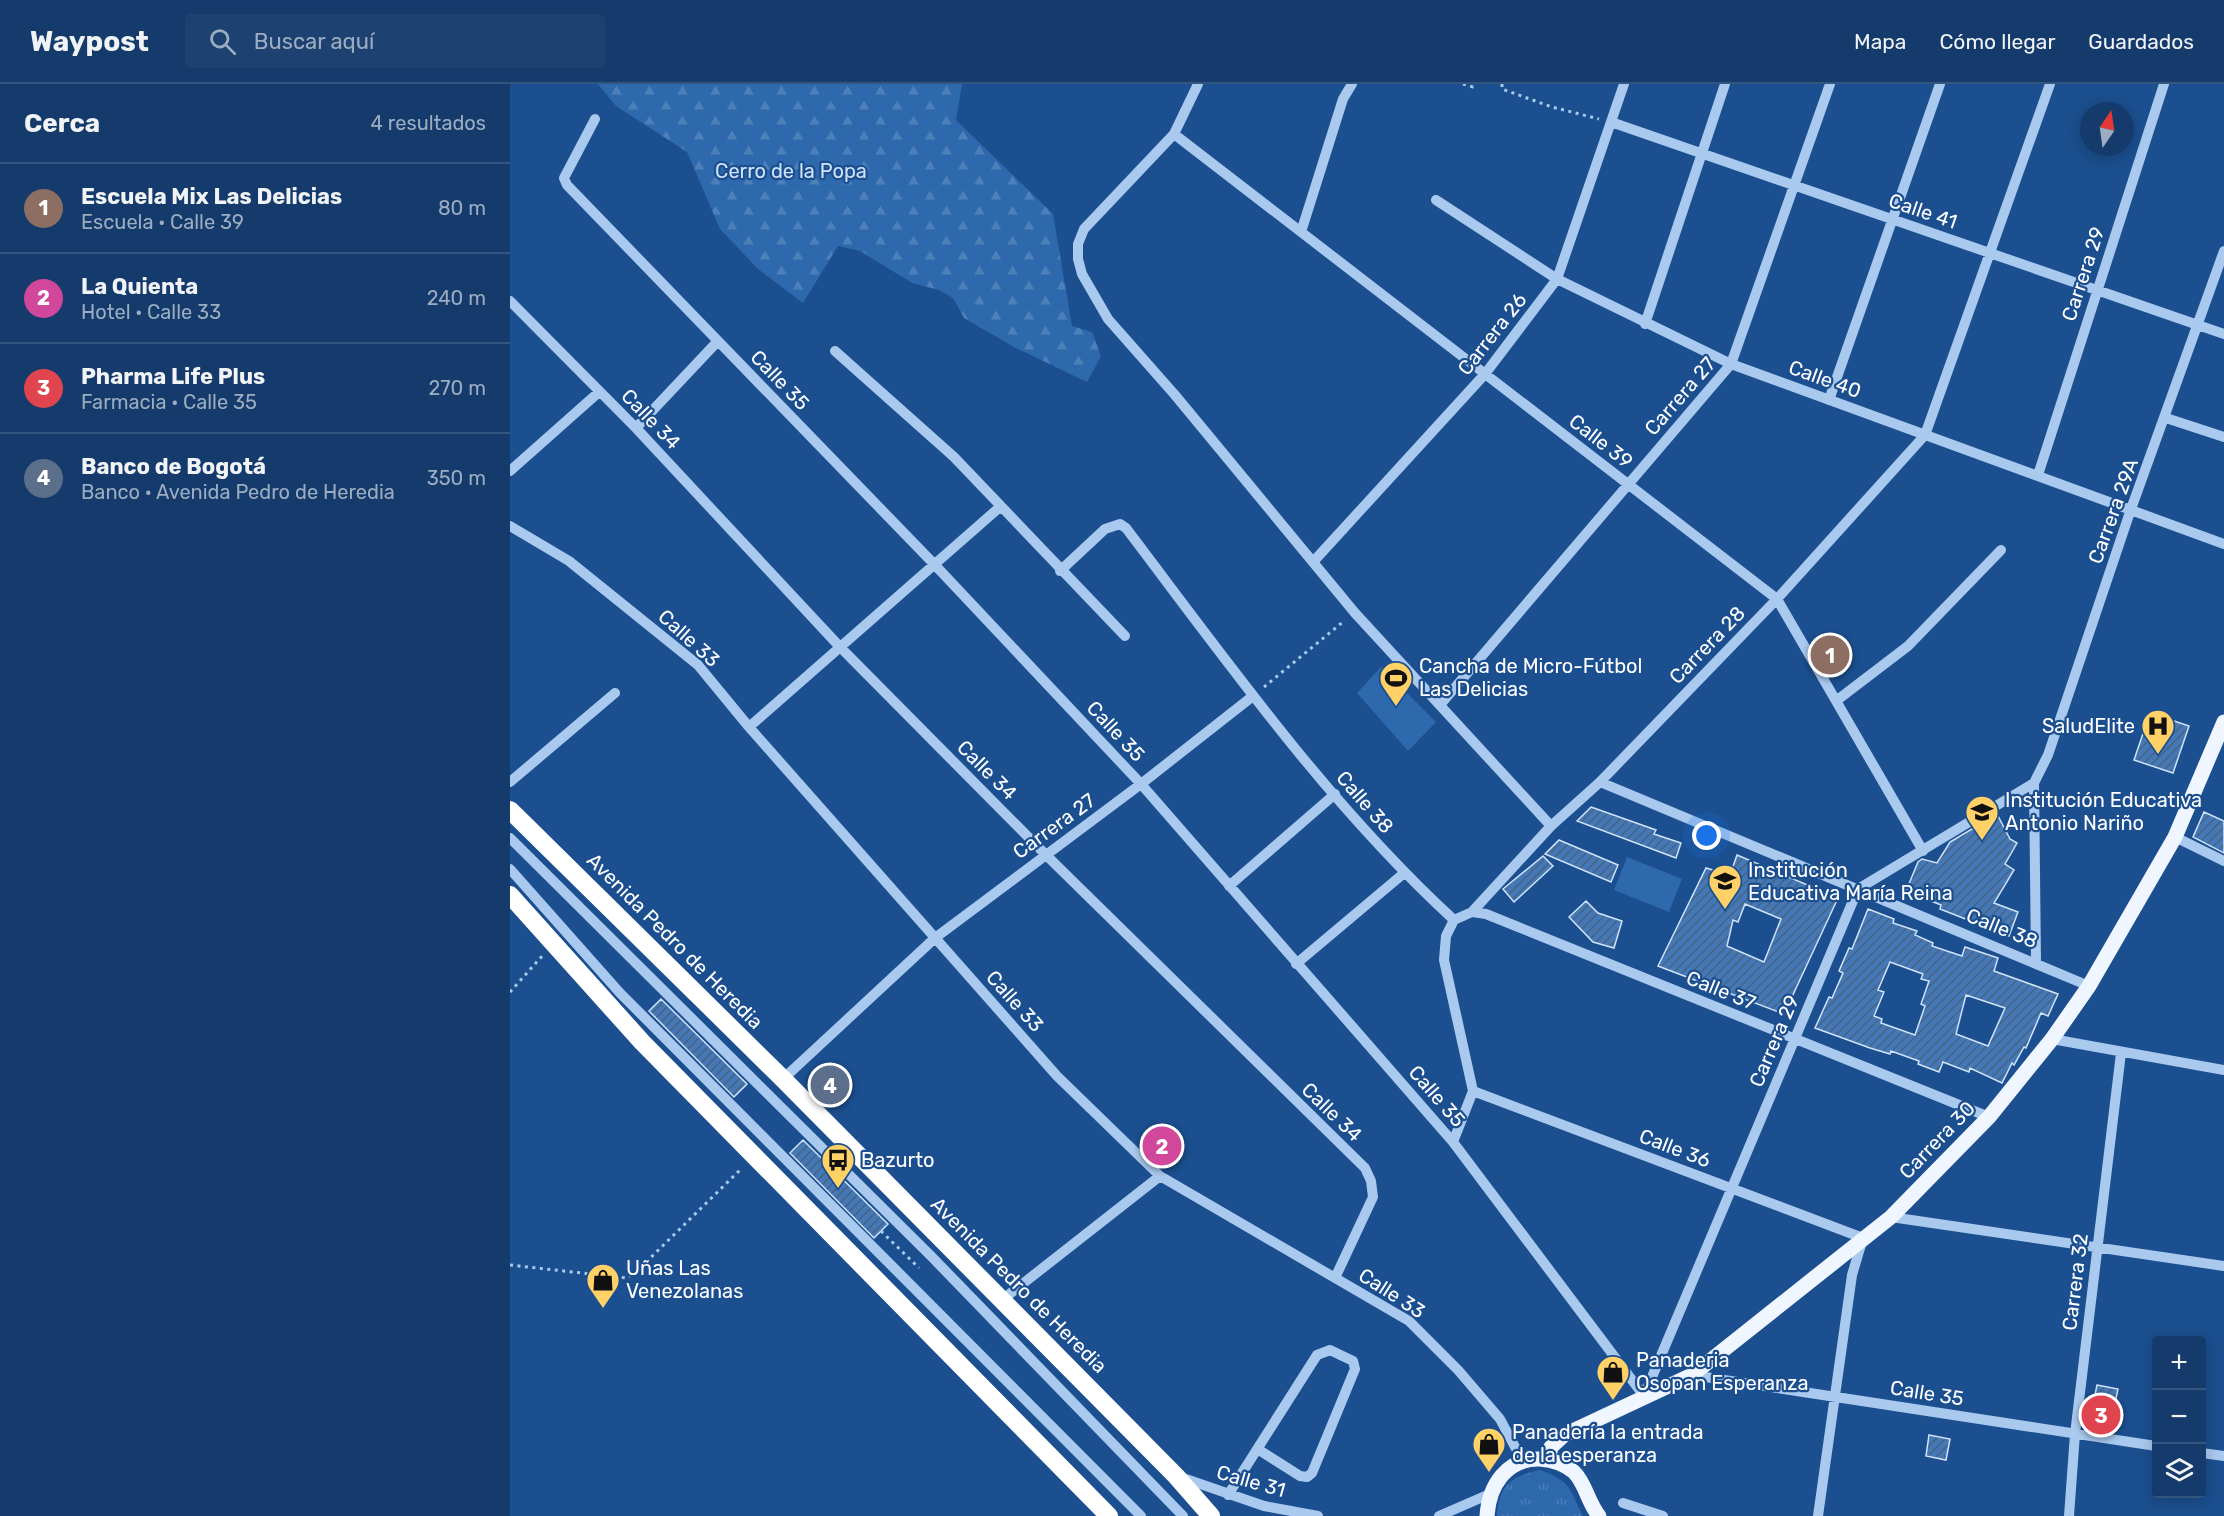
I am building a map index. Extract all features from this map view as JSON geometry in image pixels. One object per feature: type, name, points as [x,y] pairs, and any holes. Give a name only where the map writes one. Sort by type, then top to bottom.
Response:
[{"type":"highway","name":"Avenida Pedro de Heredia","points":[[510,810],[783,1079],[1176,1476],[1211,1516]]},
{"type":"highway","points":[[510,895],[642,1042],[1103,1513]]},
{"type":"main road","name":"Carrera 30","points":[[1548,1460],[1551,1447],[1557,1440],[1644,1396],[1692,1375],[1891,1217],[1989,1117],[2052,1039],[2089,986],[2175,837],[2224,724]]},
{"type":"main road","points":[[1487,1516],[1492,1493],[1508,1467],[1522,1460],[1548,1460],[1573,1471],[1581,1480],[1599,1516]]},
{"type":"street","points":[[1198,84],[1174,134],[1084,229],[1078,244],[1078,259],[1082,274],[1108,319],[1355,613],[1551,825]]},
{"type":"street","points":[[1301,232],[1343,99],[1352,84]]},
{"type":"street","name":"Carrera 26","points":[[1314,562],[1485,374],[1557,279],[1624,84]]},
{"type":"street","points":[[1645,324],[1725,84]]},
{"type":"street","name":"Carrera 27","points":[[1440,705],[1731,364],[1830,84]]},
{"type":"street","points":[[1828,400],[1940,84]]},
{"type":"street","points":[[1925,435],[2050,84]]},
{"type":"street","name":"Carrera 29","points":[[2038,475],[2163,84]]},
{"type":"street","name":"Calle 35","points":[[595,119],[564,178],[567,185],[934,564],[1141,784],[1453,1142],[1644,1396]]},
{"type":"street","name":"Calle 41","points":[[1611,122],[2224,334]]},
{"type":"street","name":"Calle 39","points":[[1174,134],[1777,599],[1923,851]]},
{"type":"street","name":"Calle 40","points":[[1436,200],[1557,279],[1645,324],[1731,364],[2224,544]]},
{"type":"street","name":"Carrera 29A","points":[[2034,783],[2048,755],[2131,509],[2166,418],[2224,251]]},
{"type":"street","name":"Calle 34","points":[[510,301],[636,428],[840,647],[1045,854],[1365,1168],[1371,1181],[1373,1197],[1335,1278]]},
{"type":"street","points":[[636,428],[717,342]]},
{"type":"street","points":[[835,351],[954,457],[1060,571],[1125,636]]},
{"type":"street","points":[[510,471],[599,392]]},
{"type":"street","points":[[2166,418],[2224,437]]},
{"type":"street","name":"Carrera 28","points":[[1454,920],[1472,912],[1551,825],[1600,782],[1777,599],[1925,435]]},
{"type":"street","points":[[749,727],[1001,506]]},
{"type":"street","name":"Calle 38","points":[[1060,571],[1112,525],[1120,524],[1126,528],[1253,696],[1403,874],[1454,920]]},
{"type":"street","name":"Calle 33","points":[[510,526],[569,561],[698,665],[749,727],[1057,1076],[1160,1176],[1409,1321],[1458,1370],[1500,1419],[1522,1460]]},
{"type":"street","points":[[1836,701],[1908,646],[2001,550]]},
{"type":"street","points":[[510,782],[615,693]]},
{"type":"street","name":"Carrera 27","points":[[783,1079],[935,938],[1141,784],[1253,696]]},
{"type":"street","name":"Calle 38","points":[[1600,782],[2089,986]]},
{"type":"street","points":[[1858,889],[2034,783]]},
{"type":"street","points":[[2034,783],[2036,962]]},
{"type":"street","points":[[1229,886],[1335,794]]},
{"type":"street","points":[[2175,837],[2224,861]]},
{"type":"street","points":[[510,838],[931,1256],[1183,1516]]},
{"type":"street","points":[[510,869],[620,993],[1141,1516]]},
{"type":"street","points":[[1296,964],[1403,874]]},
{"type":"street","name":"Carrera 29","points":[[1644,1396],[1858,889]]},
{"type":"street","name":"Calle 37","points":[[1472,912],[1486,914],[1989,1117]]},
{"type":"street","points":[[1453,1142],[1473,1091],[1444,960],[1446,936],[1454,920]]},
{"type":"street","points":[[2052,1039],[2224,1070]]},
{"type":"street","name":"Carrera 32","points":[[2069,1516],[2075,1434],[2121,1053]]},
{"type":"street","name":"Calle 36","points":[[1473,1091],[1863,1238]]},
{"type":"street","points":[[1002,1300],[1160,1176]]},
{"type":"street","points":[[1891,1217],[2224,1266]]},
{"type":"street","points":[[1818,1516],[1852,1275],[1863,1238]]},
{"type":"street","points":[[1228,1495],[1259,1450],[1317,1355],[1330,1350],[1353,1361],[1355,1369],[1312,1473],[1307,1477],[1300,1476],[1259,1450]]},
{"type":"street","name":"Calle 35","points":[[1692,1375],[2152,1445]]},
{"type":"street","points":[[2206,1454],[2224,1456]]},
{"type":"street","name":"Calle 31","points":[[1176,1476],[1228,1495],[1318,1516]]},
{"type":"street","points":[[1440,1516],[1492,1493]]},
{"type":"street","points":[[1623,1503],[1663,1516]]},
{"type":"path","points":[[1463,84],[1473,87],[1476,84]]},
{"type":"path","points":[[1502,84],[1502,89],[1521,97],[1611,122]]},
{"type":"path","points":[[1253,696],[1355,613]]},
{"type":"path","points":[[510,992],[553,943]]},
{"type":"path","points":[[510,1265],[626,1278],[635,1273],[755,1155]]},
{"type":"path","points":[[881,1231],[919,1268]]},
{"type":"green space","name":"Cerro de la Popa","points":[[598,84],[962,84],[956,120],[1053,214],[1072,326],[1092,332],[1101,356],[1087,382],[1014,347],[964,318],[953,298],[939,290],[912,283],[860,251],[838,246],[803,303],[758,269],[720,229],[687,152],[616,106]]},
{"type":"green space","name":"Cancha de Micro-Fútbol Las Delicias","points":[[1381,667],[1436,722],[1408,751],[1357,693]]},
{"type":"green space","points":[[1627,857],[1682,879],[1669,912],[1614,890]]},
{"type":"green space","points":[[1540,1470],[1564,1482],[1583,1516],[1497,1516],[1500,1497],[1508,1484],[1521,1475]]},
{"type":"building","points":[[2150,713],[2189,726],[2173,773],[2134,760]]},
{"type":"building","points":[[1591,807],[1656,830],[1654,834],[1681,843],[1676,858],[1577,821]]},
{"type":"building","points":[[2204,812],[2224,821],[2224,853],[2193,837]]},
{"type":"building","name":"Institución Educativa Antonio Nariño","points":[[1997,814],[2010,839],[2017,843],[2005,864],[2014,870],[1994,903],[2018,912],[2009,936],[1940,909],[1941,905],[1906,891],[1918,862],[1922,859],[1937,863],[1950,842]]},
{"type":"building","points":[[1559,840],[1618,865],[1611,882],[1545,854]]},
{"type":"building","points":[[1737,855],[1838,898],[1784,1014],[1658,966],[1706,868],[1730,875]],"holes":[[[1745,904],[1781,919],[1764,962],[1727,946],[1733,920],[1738,922]]]},
{"type":"building","points":[[1543,856],[1553,866],[1514,902],[1503,889]]},
{"type":"building","points":[[1586,901],[1598,913],[1622,921],[1614,948],[1593,942],[1569,917]]},
{"type":"building","points":[[1868,909],[1894,919],[1893,923],[1917,931],[1915,935],[1933,943],[1932,946],[1962,956],[1965,947],[1998,958],[1994,971],[2058,994],[2048,1016],[2041,1013],[2026,1048],[2024,1047],[2014,1065],[2012,1063],[2002,1083],[1970,1068],[1969,1072],[1943,1062],[1939,1072],[1918,1064],[1919,1061],[1891,1051],[1890,1054],[1870,1048],[1815,1028],[1843,973],[1839,971],[1849,948],[1852,949]],"holes":[[[1890,962],[1923,974],[1921,979],[1929,981],[1921,1004],[1925,1006],[1915,1035],[1881,1023],[1882,1019],[1874,1016],[1884,992],[1878,990]],[[1966,995],[2005,1008],[1988,1046],[1956,1034]]]},
{"type":"building","points":[[661,999],[747,1084],[734,1097],[649,1011]]},
{"type":"building","name":"Bazurto","points":[[803,1140],[888,1224],[874,1238],[790,1153]]},
{"type":"building","points":[[2097,1385],[2118,1389],[2111,1422],[2090,1418]]},
{"type":"building","points":[[1929,1435],[1950,1439],[1946,1460],[1926,1456]]},
{"type":"place","name":"Escuela Mix Las Delicias","points":[[1830,655]]},
{"type":"place","name":"Cancha de Micro-Fútbol Las Delicias","points":[[1396,707]]},
{"type":"place","name":"SaludElite","points":[[2158,755]]},
{"type":"place","name":"Institución Educativa Antonio Nariño","points":[[1982,841]]},
{"type":"place","name":"Institución Educativa María Reina","points":[[1725,910]]},
{"type":"place","name":"Banco de Bogotá","points":[[830,1085]]},
{"type":"place","name":"La Quienta","points":[[1162,1146]]},
{"type":"place","name":"Bazurto","points":[[838,1189]]},
{"type":"place","name":"Uñas Las Venezolanas","points":[[603,1309]]},
{"type":"place","name":"Panaderia Osopan Esperanza","points":[[1613,1401]]},
{"type":"place","name":"Pharma Life Plus","points":[[2101,1415]]},
{"type":"place","name":"Panadería la entrada de la esperanza","points":[[1489,1473]]}]
